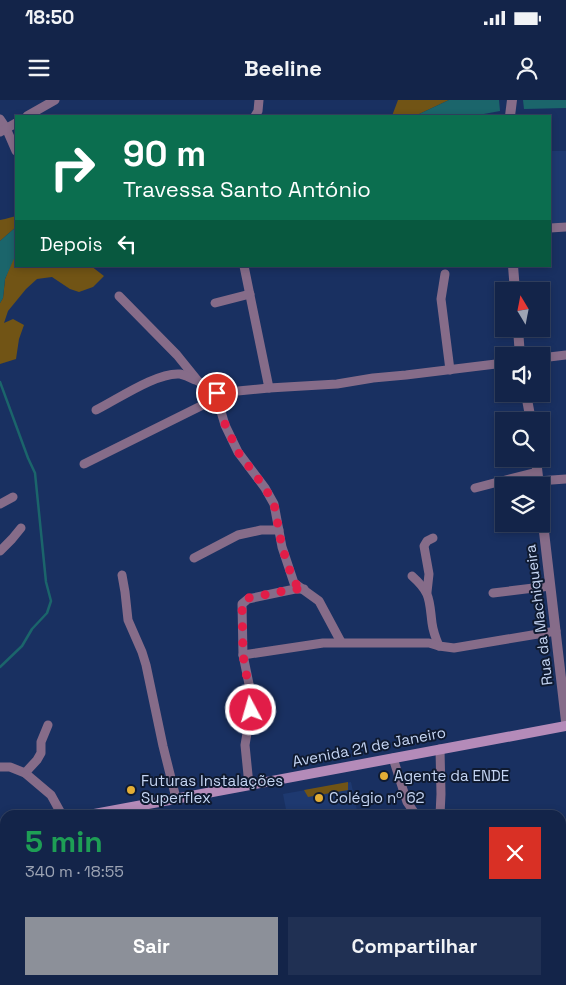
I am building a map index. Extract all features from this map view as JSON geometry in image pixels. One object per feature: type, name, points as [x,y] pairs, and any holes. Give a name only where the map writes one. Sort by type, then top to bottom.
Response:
[{"type":"main road","name":"Avenida 21 de Janeiro","points":[[122,810],[176,798],[566,726]]},
{"type":"street","points":[[29,115],[55,100]]},
{"type":"street","points":[[256,115],[259,100]]},
{"type":"street","points":[[510,115],[512,100]]},
{"type":"street","points":[[0,119],[3,130],[15,149]]},
{"type":"street","points":[[3,130],[15,123]]},
{"type":"street","points":[[551,228],[566,227]]},
{"type":"street","points":[[244,267],[269,388]]},
{"type":"street","points":[[514,267],[515,282]]},
{"type":"street","points":[[445,274],[441,299],[450,370]]},
{"type":"street","points":[[215,303],[250,294]]},
{"type":"street","points":[[119,296],[177,355],[198,381]]},
{"type":"street","points":[[550,357],[566,355]]},
{"type":"street","points":[[84,464],[217,395],[269,388],[337,384],[495,364]]},
{"type":"street","points":[[96,410],[166,375],[182,374],[198,381],[217,395],[225,424],[238,452],[265,488],[274,504],[282,547],[294,583],[319,601],[341,642]]},
{"type":"street","points":[[550,480],[566,479]]},
{"type":"street","points":[[475,488],[495,485]]},
{"type":"street","points":[[0,504],[13,497]]},
{"type":"street","points":[[0,551],[21,528]]},
{"type":"street","points":[[194,558],[238,535],[261,530],[279,530]]},
{"type":"street","name":"Rua da Machiqueira","points":[[544,532],[566,721]]},
{"type":"street","points":[[434,538],[426,541],[424,546],[429,574],[427,592],[438,646]]},
{"type":"street","points":[[122,575],[126,592],[128,620],[146,665],[176,798]]},
{"type":"street","points":[[412,576],[427,592]]},
{"type":"street","points":[[493,593],[550,586]]},
{"type":"street","points":[[249,785],[245,745],[251,710],[243,655],[242,604],[248,598],[294,589],[304,589]]},
{"type":"street","points":[[243,655],[323,642],[429,643],[454,648],[556,631]]},
{"type":"street","points":[[25,773],[37,760],[41,742],[48,725]]},
{"type":"street","points":[[440,749],[440,810]]},
{"type":"street","points":[[393,758],[407,802],[413,810]]},
{"type":"street","points":[[0,768],[10,767],[25,773],[51,795],[59,810]]},
{"type":"shaded area","points":[[398,100],[449,100],[417,115],[392,115]]},
{"type":"shaded area","points":[[449,100],[499,100],[500,111],[478,115],[417,115]]},
{"type":"shaded area","points":[[523,100],[566,100],[566,108],[524,109]]},
{"type":"shaded area","points":[[551,151],[566,151],[566,222],[551,224]]},
{"type":"shaded area","points":[[15,216],[15,228],[0,241],[0,220]]},
{"type":"shaded area","points":[[15,228],[15,256],[5,279],[3,298],[0,303],[0,241]]},
{"type":"shaded area","points":[[15,254],[15,267],[92,267],[104,276],[93,287],[79,292],[70,289],[52,277],[37,279],[8,311],[4,323],[13,319],[24,325],[19,339],[16,359],[0,364],[0,303],[3,298],[5,279]]},
{"type":"shaded area","points":[[348,782],[348,790],[308,797],[304,790]]},
{"type":"shaded area","name":"Colégio nº 62","points":[[351,782],[357,810],[286,810],[283,794]]},
{"type":"waterway","points":[[0,382],[35,473],[46,582],[51,601],[47,613],[32,629],[22,646],[0,667]]},
{"type":"place","name":"Agente da ENDE","points":[[384,776]]},
{"type":"place","name":"Futuras Instalações Superflex","points":[[131,790]]},
{"type":"place","name":"Colégio nº 62","points":[[319,798]]},
{"type":"route","points":[[217,393],[225,424],[238,452],[265,488],[274,504],[282,547],[294,583],[304,589],[294,589],[248,598],[242,604],[243,655],[251,710]]}]
